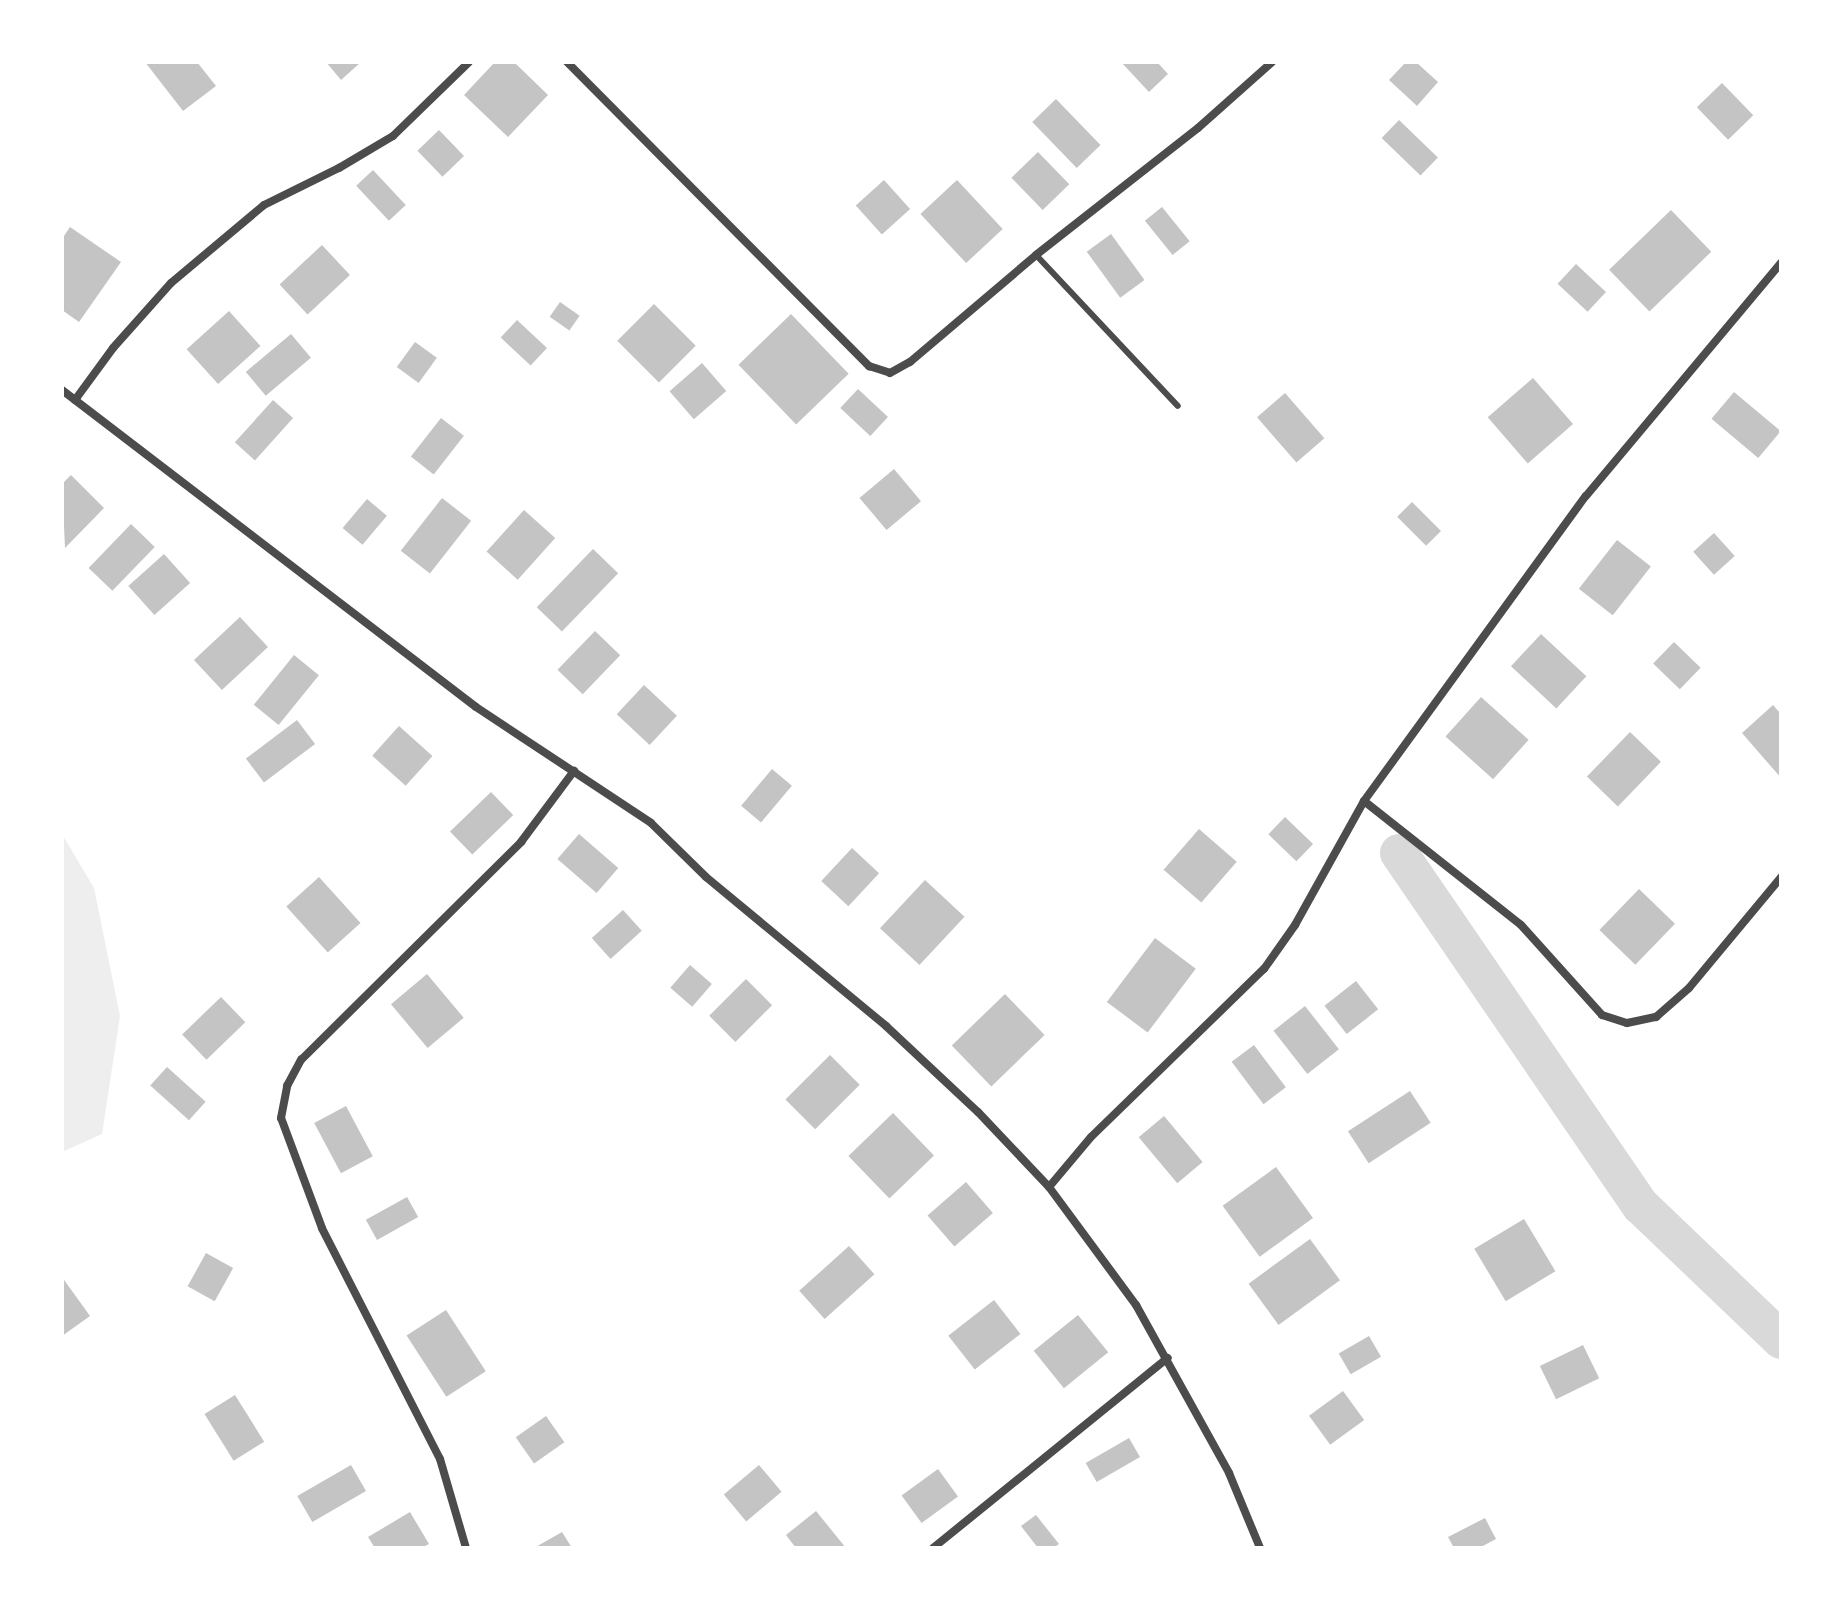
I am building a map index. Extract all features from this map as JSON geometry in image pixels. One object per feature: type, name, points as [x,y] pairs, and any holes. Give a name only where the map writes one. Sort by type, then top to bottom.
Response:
[{"type":"street","points":[[75,400],[113,348],[171,283],[264,205],[393,136],[469,62]]},
{"type":"street","points":[[567,62],[869,366],[890,373],[910,362],[1036,255],[1198,128],[1272,62]]},
{"type":"street","points":[[1049,1187],[1091,1137],[1264,969],[1295,925],[1364,801],[1586,496],[1781,263]]},
{"type":"street","points":[[62,390],[476,707],[651,823],[706,877],[886,1026],[978,1112],[1049,1187],[1136,1305],[1229,1473],[1260,1548]]},
{"type":"street","points":[[466,1548],[440,1459],[322,1228],[281,1118],[287,1086],[301,1060],[521,842],[574,771]]},
{"type":"street","points":[[1364,801],[1521,925],[1602,1015],[1627,1023],[1656,1017],[1689,988],[1781,877]]},
{"type":"street","points":[[933,1548],[1168,1358]]},
{"type":"lane","points":[[1036,255],[1178,406]]},
{"type":"shaded area","points":[[62,834],[94,888],[120,1016],[102,1134],[62,1152]]},
{"type":"building","points":[[145,62],[197,62],[216,86],[183,111]]},
{"type":"building","points":[[326,62],[361,62],[341,80]]},
{"type":"building","points":[[495,62],[514,62],[548,95],[508,137],[464,95]]},
{"type":"building","points":[[1121,62],[1157,62],[1168,74],[1149,92]]},
{"type":"building","points":[[1406,62],[1416,62],[1438,82],[1417,106],[1389,80]]},
{"type":"building","points":[[1722,83],[1753,115],[1728,140],[1697,107]]},
{"type":"building","points":[[1056,99],[1100,145],[1077,168],[1032,122]]},
{"type":"building","points":[[1399,120],[1438,158],[1420,175],[1382,138]]},
{"type":"building","points":[[439,130],[464,156],[442,177],[417,151]]},
{"type":"building","points":[[1038,152],[1069,184],[1043,210],[1011,178]]},
{"type":"building","points":[[373,170],[406,205],[389,221],[356,186]]},
{"type":"building","points":[[884,180],[910,209],[882,234],[856,205]]},
{"type":"building","points":[[957,180],[1003,229],[966,263],[920,214]]},
{"type":"building","points":[[1162,207],[1190,241],[1173,255],[1145,221]]},
{"type":"building","points":[[1671,210],[1711,252],[1649,311],[1609,270]]},
{"type":"building","points":[[70,227],[121,262],[79,322],[62,310],[62,239]]},
{"type":"building","points":[[1111,234],[1145,280],[1120,298],[1087,252]]},
{"type":"building","points":[[322,245],[350,275],[308,315],[280,285]]},
{"type":"building","points":[[1576,264],[1606,292],[1588,312],[1558,284]]},
{"type":"building","points":[[560,302],[580,316],[569,331],[550,317]]},
{"type":"building","points":[[654,304],[696,346],[659,382],[617,341]]},
{"type":"building","points":[[229,311],[260,346],[218,384],[187,349]]},
{"type":"building","points":[[791,314],[849,374],[796,424],[738,365]]},
{"type":"building","points":[[517,320],[547,348],[531,366],[501,338]]},
{"type":"building","points":[[291,334],[311,358],[266,396],[246,372]]},
{"type":"building","points":[[415,342],[437,358],[419,383],[397,367]]},
{"type":"building","points":[[702,363],[726,391],[694,419],[670,391]]},
{"type":"building","points":[[1533,378],[1573,424],[1528,463],[1488,417]]},
{"type":"building","points":[[858,389],[888,417],[870,436],[840,408]]},
{"type":"building","points":[[1734,392],[1781,431],[1758,458],[1712,419]]},
{"type":"building","points":[[1285,393],[1324,438],[1296,463],[1257,417]]},
{"type":"building","points":[[273,400],[293,418],[255,460],[235,442]]},
{"type":"building","points":[[441,418],[464,436],[434,474],[411,457]]},
{"type":"building","points":[[894,469],[921,501],[887,530],[860,498]]},
{"type":"building","points":[[71,475],[104,508],[65,548],[62,484]]},
{"type":"building","points":[[442,498],[471,521],[430,574],[401,551]]},
{"type":"building","points":[[367,499],[387,516],[362,545],[343,528]]},
{"type":"building","points":[[1412,502],[1441,531],[1426,546],[1397,517]]},
{"type":"building","points":[[524,510],[555,538],[518,580],[487,552]]},
{"type":"building","points":[[131,524],[155,547],[112,591],[89,568]]},
{"type":"building","points":[[1714,533],[1735,556],[1714,575],[1693,552]]},
{"type":"building","points":[[1617,540],[1651,566],[1613,615],[1579,589]]},
{"type":"building","points":[[593,549],[618,573],[562,632],[537,607]]},
{"type":"building","points":[[164,554],[190,583],[154,615],[128,586]]},
{"type":"building","points":[[240,617],[268,647],[222,690],[194,660]]},
{"type":"building","points":[[595,631],[620,655],[583,694],[557,670]]},
{"type":"building","points":[[1541,634],[1586,676],[1556,708],[1511,666]]},
{"type":"building","points":[[1674,642],[1701,668],[1680,689],[1653,664]]},
{"type":"building","points":[[294,655],[319,675],[279,725],[254,705]]},
{"type":"building","points":[[644,685],[677,716],[650,745],[617,714]]},
{"type":"building","points":[[1481,697],[1529,740],[1493,779],[1446,736]]},
{"type":"building","points":[[1773,705],[1781,714],[1781,778],[1742,733]]},
{"type":"building","points":[[297,720],[315,744],[264,782],[246,759]]},
{"type":"building","points":[[399,726],[432,756],[406,786],[372,756]]},
{"type":"building","points":[[1630,732],[1661,762],[1618,806],[1587,777]]},
{"type":"building","points":[[772,769],[792,786],[761,822],[741,806]]},
{"type":"building","points":[[491,792],[513,815],[472,855],[450,832]]},
{"type":"building","points":[[1285,817],[1313,844],[1296,861],[1268,834]]},
{"type":"building","points":[[1199,829],[1237,862],[1201,903],[1164,870]]},
{"type":"building","points":[[579,834],[618,868],[597,893],[557,859]]},
{"type":"building","points":[[852,848],[879,873],[848,906],[821,881]]},
{"type":"building","points":[[319,877],[360,923],[328,953],[286,906]]},
{"type":"building","points":[[925,880],[964,917],[919,965],[880,928]]},
{"type":"building","points":[[1639,889],[1675,924],[1635,965],[1599,930]]},
{"type":"building","points":[[623,910],[642,931],[611,959],[592,938]]},
{"type":"building","points":[[1155,938],[1196,969],[1148,1033],[1107,1002]]},
{"type":"building","points":[[690,965],[712,984],[692,1007],[670,988]]},
{"type":"building","points":[[427,974],[464,1018],[428,1048],[391,1004]]},
{"type":"building","points":[[746,979],[772,1005],[735,1042],[709,1016]]},
{"type":"building","points":[[1356,981],[1378,1009],[1347,1034],[1324,1006]]},
{"type":"building","points":[[1005,994],[1045,1035],[991,1086],[952,1045]]},
{"type":"building","points":[[221,997],[245,1022],[206,1060],[182,1035]]},
{"type":"building","points":[[1305,1006],[1339,1049],[1307,1074],[1273,1031]]},
{"type":"building","points":[[1254,1045],[1286,1087],[1264,1104],[1232,1062]]},
{"type":"building","points":[[830,1055],[860,1085],[815,1129],[785,1100]]},
{"type":"building","points":[[167,1067],[206,1102],[189,1120],[150,1086]]},
{"type":"building","points":[[1410,1091],[1431,1123],[1369,1163],[1348,1131]]},
{"type":"building","points":[[346,1106],[373,1156],[341,1173],[314,1123]]},
{"type":"building","points":[[893,1113],[934,1155],[889,1199],[848,1156]]},
{"type":"building","points":[[1164,1116],[1203,1162],[1177,1183],[1139,1137]]},
{"type":"building","points":[[1276,1167],[1313,1218],[1260,1257],[1223,1206]]},
{"type":"building","points":[[966,1182],[993,1213],[954,1246],[928,1215]]},
{"type":"building","points":[[407,1197],[418,1217],[377,1240],[366,1220]]},
{"type":"building","points":[[1524,1219],[1555,1271],[1506,1301],[1474,1249]]},
{"type":"building","points":[[1310,1239],[1340,1280],[1278,1325],[1249,1284]]},
{"type":"building","points":[[849,1246],[874,1274],[825,1319],[799,1291]]},
{"type":"building","points":[[206,1253],[233,1268],[215,1301],[188,1286]]},
{"type":"building","points":[[62,1277],[90,1316],[62,1336]]},
{"type":"building","points":[[994,1300],[1020,1334],[975,1370],[948,1336]]},
{"type":"building","points":[[446,1310],[486,1371],[446,1397],[407,1336]]},
{"type":"building","points":[[1078,1315],[1108,1352],[1064,1388],[1034,1351]]},
{"type":"building","points":[[1369,1336],[1381,1357],[1351,1374],[1339,1354]]},
{"type":"building","points":[[1583,1345],[1599,1378],[1556,1399],[1540,1366]]},
{"type":"building","points":[[1343,1391],[1364,1420],[1330,1445],[1309,1416]]},
{"type":"building","points":[[235,1395],[264,1442],[234,1461],[204,1414]]},
{"type":"building","points":[[546,1416],[564,1442],[534,1463],[516,1437]]},
{"type":"building","points":[[1129,1438],[1140,1457],[1097,1482],[1086,1463]]},
{"type":"building","points":[[351,1465],[366,1491],[312,1522],[297,1496]]},
{"type":"building","points":[[759,1465],[781,1492],[746,1521],[724,1495]]},
{"type":"building","points":[[938,1469],[958,1497],[922,1523],[902,1495]]},
{"type":"building","points":[[816,1511],[846,1548],[796,1548],[786,1535]]},
{"type":"building","points":[[410,1512],[429,1544],[421,1548],[375,1548],[368,1537]]},
{"type":"building","points":[[1036,1515],[1059,1544],[1053,1548],[1038,1548],[1021,1526]]},
{"type":"building","points":[[1485,1518],[1496,1539],[1479,1548],[1454,1548],[1448,1537]]},
{"type":"building","points":[[562,1532],[572,1548],[534,1548]]},
{"type":"waterway","points":[[1399,853],[1641,1206],[1781,1340]]}]
